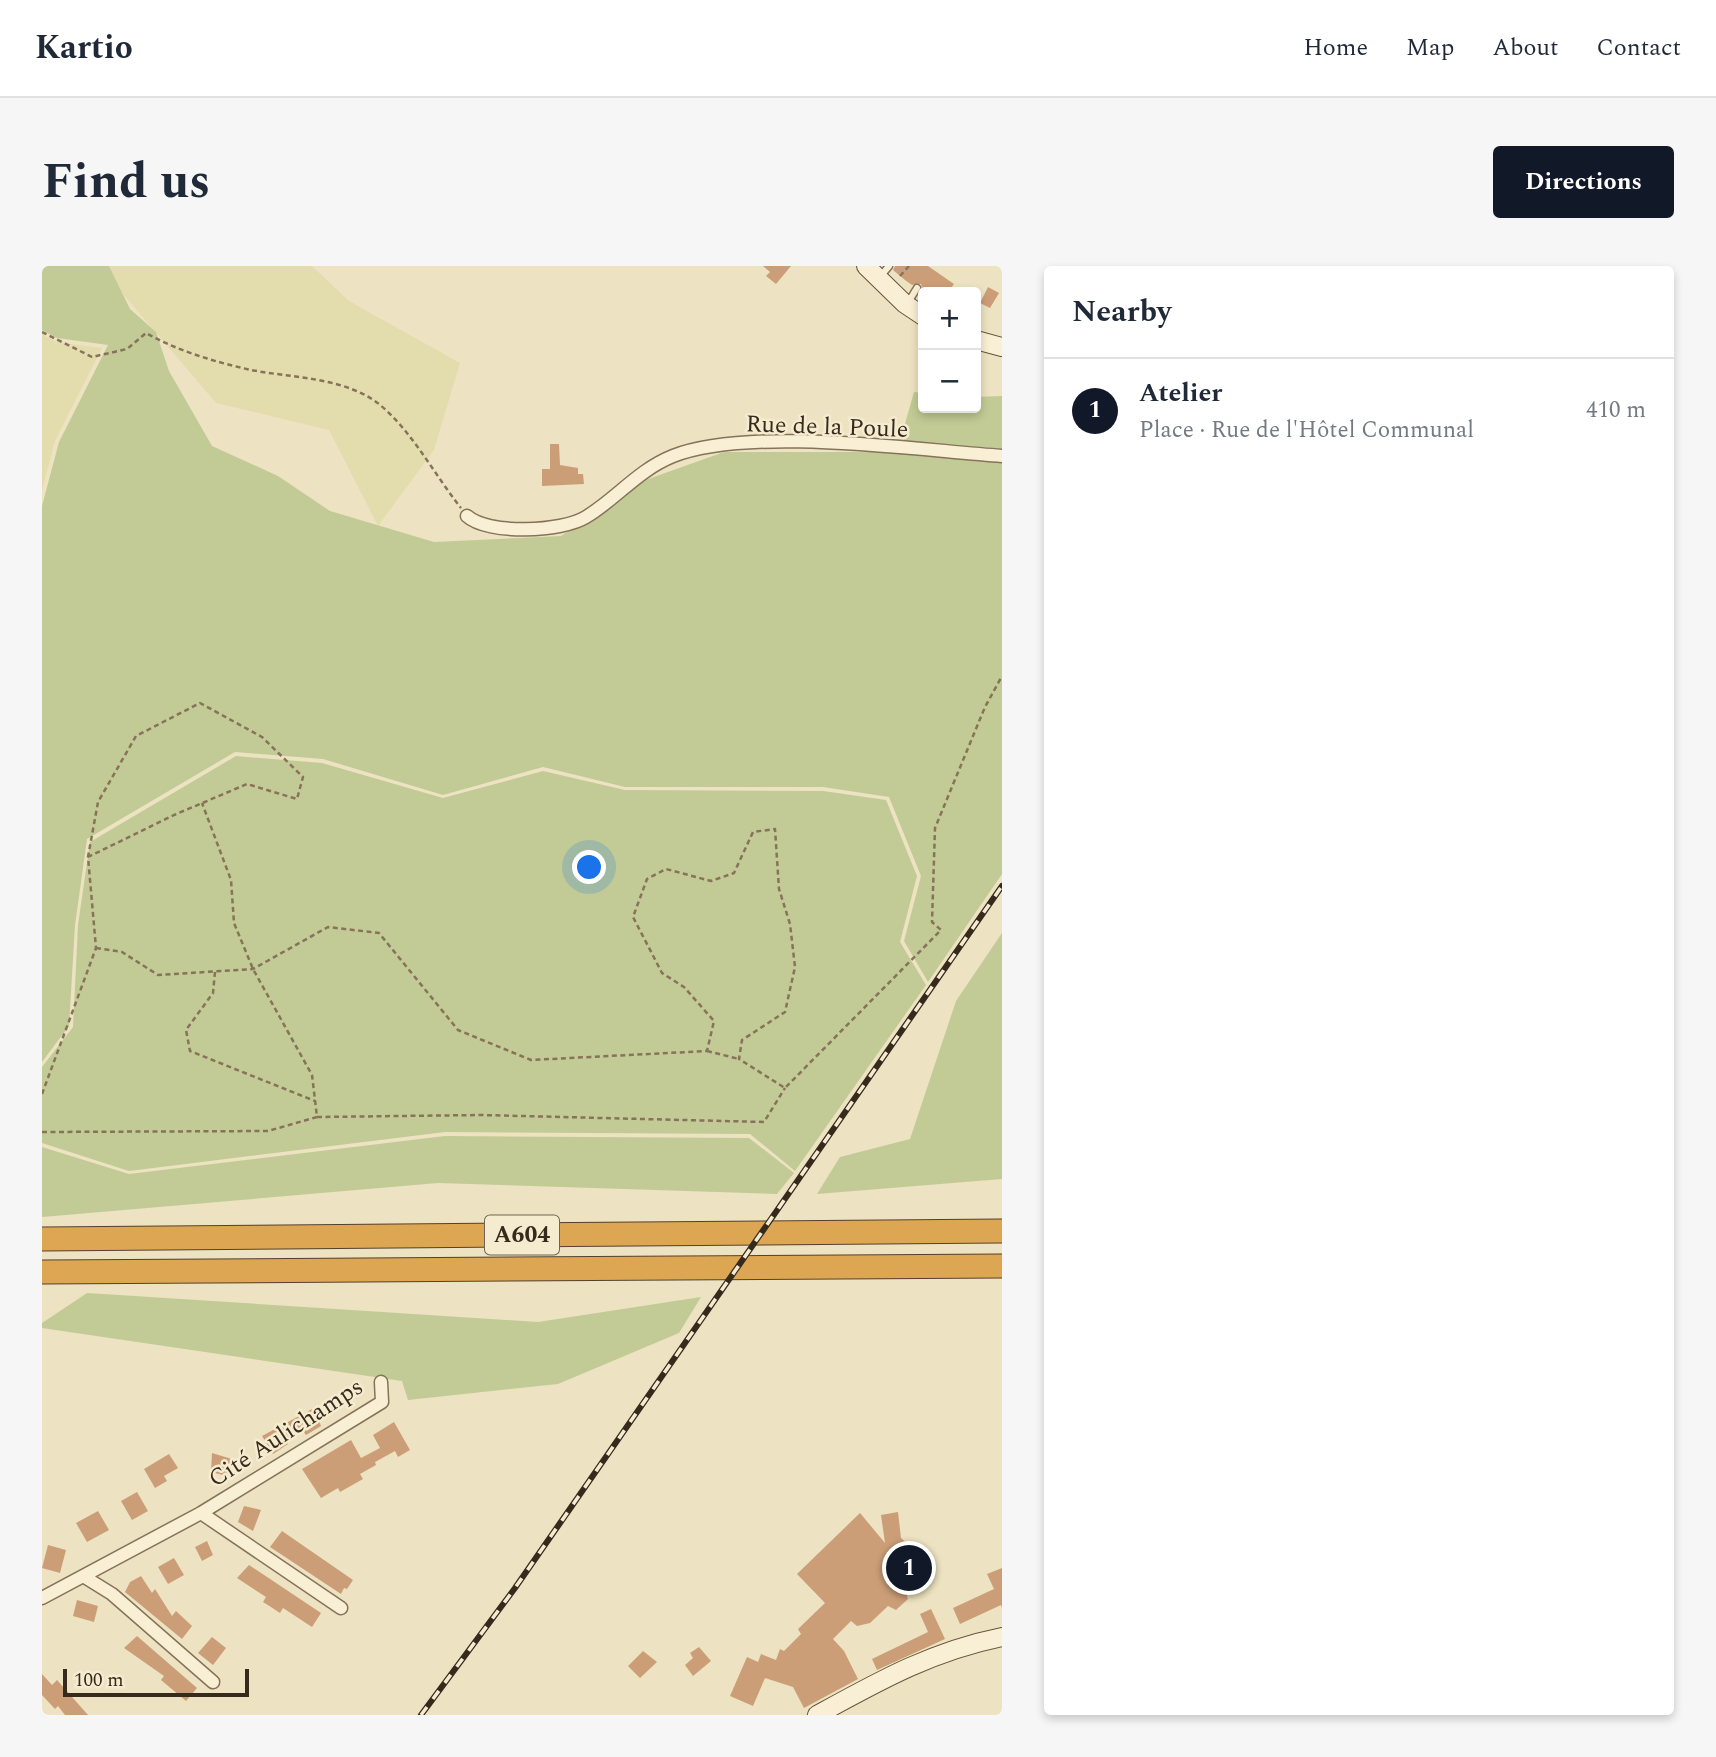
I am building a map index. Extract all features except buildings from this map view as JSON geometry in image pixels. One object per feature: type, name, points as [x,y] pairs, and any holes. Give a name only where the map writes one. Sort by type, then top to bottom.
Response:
[{"type":"highway","name":"A604","points":[[42,1239],[1002,1231]]},
{"type":"highway","name":"A604","points":[[42,1272],[1002,1266]]},
{"type":"street","points":[[878,270],[918,312]]},
{"type":"street","points":[[981,341],[1002,347]]},
{"type":"street","name":"Rue de la Poule","points":[[467,516],[484,526],[520,529],[584,519],[648,470],[671,457],[698,448],[810,443],[1002,456]]},
{"type":"street","name":"Cité Aulichamps","points":[[42,1598],[201,1513],[382,1402],[381,1382]]},
{"type":"street","name":"Cité Aulichamps","points":[[201,1513],[341,1608]]},
{"type":"street","points":[[83,1576],[112,1594],[213,1682]]},
{"type":"street","points":[[817,1715],[903,1668],[959,1646],[1002,1637]]},
{"type":"lane","points":[[909,301],[917,288]]},
{"type":"path","points":[[900,276],[909,266]]},
{"type":"path","points":[[42,331],[92,357],[127,349],[146,333],[187,352],[249,369],[351,389],[377,402],[401,425],[467,516]]},
{"type":"path","points":[[42,1132],[268,1131],[317,1117],[481,1115],[764,1122],[785,1088],[941,930],[932,922],[935,828],[985,707],[1002,676]]},
{"type":"path","points":[[42,1094],[96,948],[88,857],[98,802],[136,736],[200,703],[262,737],[303,777],[297,799],[247,784],[88,857]]},
{"type":"path","points":[[202,803],[231,880],[234,923],[253,970],[312,1075],[317,1117]]},
{"type":"path","points":[[707,1051],[714,1021],[684,987],[662,972],[633,917],[646,879],[666,869],[712,881],[734,873],[753,832],[775,829],[779,889],[790,924],[796,967],[785,1012],[742,1040],[739,1059]]},
{"type":"path","points":[[96,948],[122,952],[158,975],[253,970],[328,927],[379,933],[458,1030],[531,1060],[707,1051],[739,1059],[785,1088]]},
{"type":"path","points":[[215,972],[212,993],[186,1030],[190,1051],[315,1101]]},
{"type":"shaded area","points":[[99,266],[312,266],[349,301],[460,363],[434,450],[378,526],[329,430],[216,403]]},
{"type":"shaded area","points":[[42,334],[56,342],[102,348],[55,441],[42,490]]},
{"type":"green space","points":[[42,266],[109,266],[130,309],[156,332],[169,371],[212,446],[278,476],[330,511],[434,542],[561,536],[637,483],[724,452],[897,452],[914,392],[918,392],[918,413],[981,413],[981,397],[1002,396],[1002,874],[928,982],[904,941],[921,876],[889,797],[823,787],[625,787],[543,767],[443,795],[323,759],[235,752],[87,839],[75,925],[69,1026],[42,1062],[42,506],[59,442],[108,345],[57,338],[42,330]]},
{"type":"green space","points":[[236,756],[322,763],[443,798],[543,771],[625,790],[823,791],[886,800],[917,876],[900,942],[926,985],[795,1171],[750,1134],[445,1132],[129,1171],[42,1143],[42,1067],[73,1027],[78,925],[90,842]]},
{"type":"green space","points":[[1002,933],[1002,1179],[817,1194],[840,1157],[910,1139],[956,1001]]},
{"type":"green space","points":[[445,1136],[749,1138],[794,1173],[777,1194],[438,1183],[42,1217],[42,1147],[129,1174]]},
{"type":"green space","points":[[87,1293],[538,1322],[701,1297],[679,1333],[558,1384],[408,1400],[402,1381],[42,1328],[42,1323]]},
{"type":"railway","points":[[421,1715],[515,1588],[1002,886]]},
{"type":"place","name":"Atelier","points":[[909,1568]]}]
